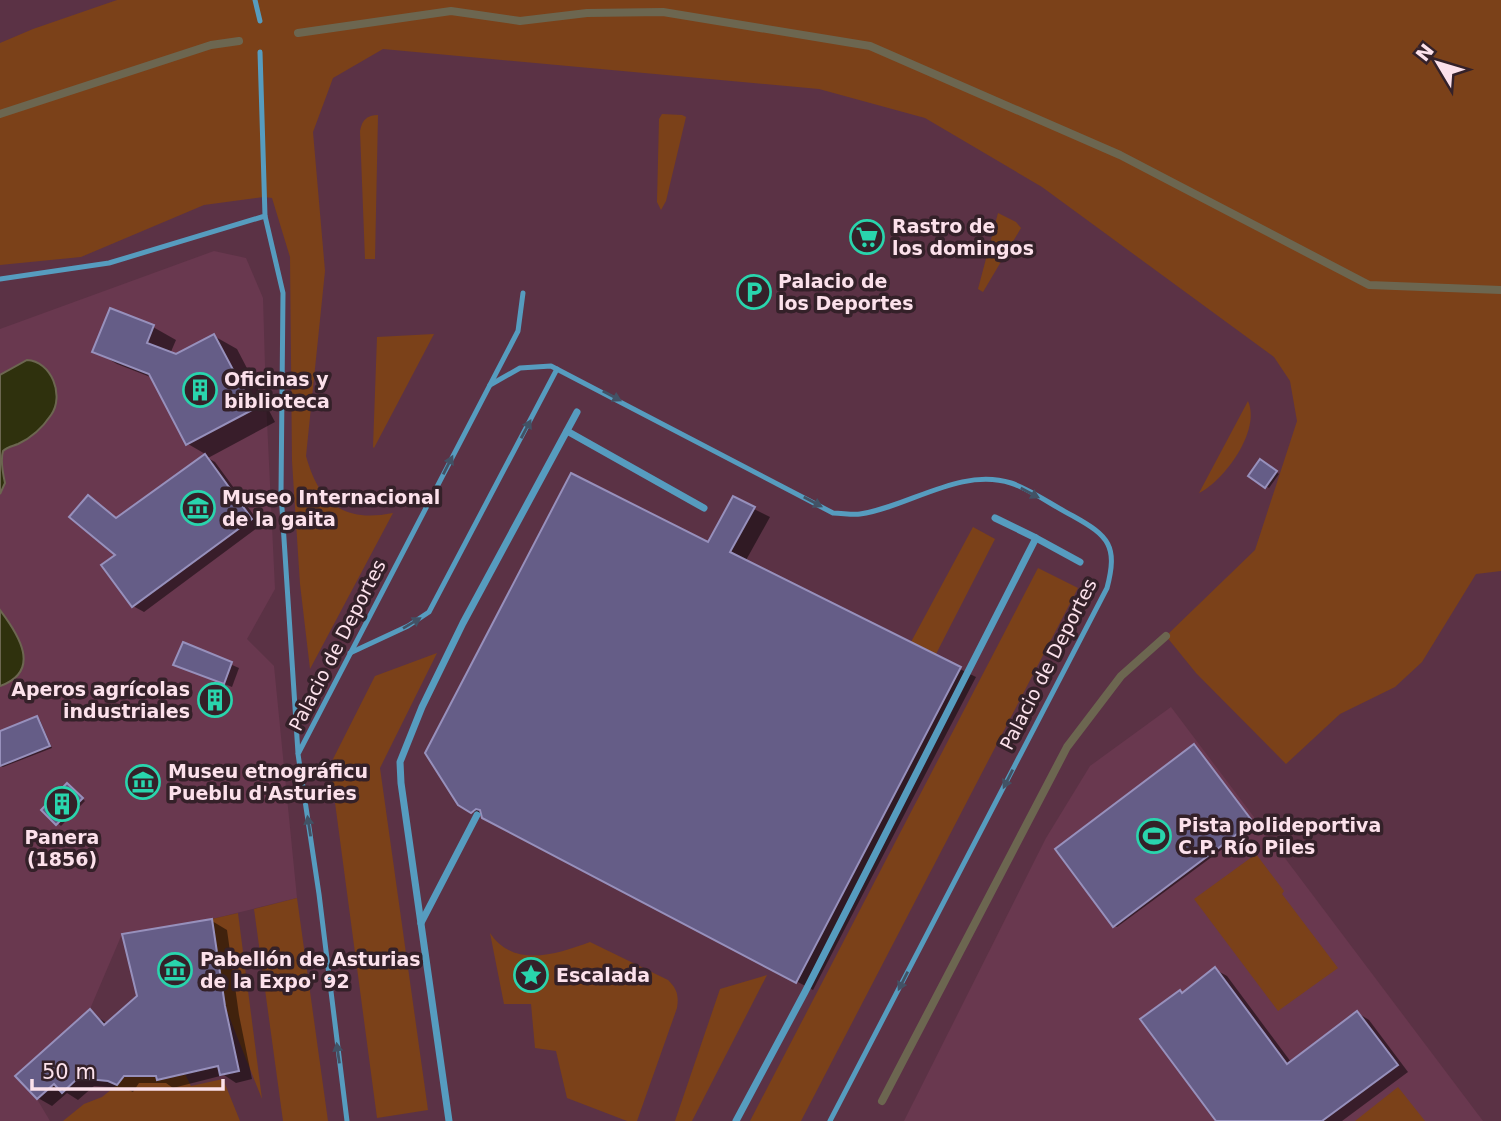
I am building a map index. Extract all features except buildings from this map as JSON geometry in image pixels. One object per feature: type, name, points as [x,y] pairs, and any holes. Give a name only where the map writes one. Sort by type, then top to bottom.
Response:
[{"type":"street","points":[[449,1121],[400,762],[422,707],[463,623],[577,412]]},
{"type":"street","points":[[566,431],[704,508]]},
{"type":"street","points":[[995,518],[1080,562]]},
{"type":"street","points":[[736,1121],[805,992],[1036,538]]},
{"type":"street","points":[[421,923],[477,815]]},
{"type":"lane","points":[[255,0],[260,21]]},
{"type":"lane","points":[[260,52],[264,216],[283,293],[281,493],[298,754]]},
{"type":"lane","points":[[0,279],[109,263],[264,216]]},
{"type":"lane","name":"Palacio de Deportes","points":[[347,1121],[319,894],[298,754],[517,331],[523,293]]},
{"type":"lane","name":"Palacio de Deportes","points":[[490,385],[520,368],[551,366],[833,513],[859,514],[966,481],[986,479],[1012,484],[1099,530],[1109,546],[1113,566],[1107,588],[830,1121]]},
{"type":"lane","points":[[351,653],[408,626],[429,612],[557,369]]},
{"type":"shaded area","points":[[117,0],[1501,0],[1501,571],[1476,574],[1422,662],[1395,687],[1340,714],[1286,764],[1196,673],[1166,636],[1255,550],[1297,421],[1290,381],[1274,357],[1042,187],[925,118],[819,89],[383,49],[333,78],[313,132],[325,271],[306,456],[318,486],[336,506],[360,515],[393,513],[310,669],[300,584],[292,461],[290,257],[272,198],[204,205],[81,257],[0,265],[0,43]]},
{"type":"shaded area","points":[[662,114],[686,117],[666,201],[661,210],[657,202],[659,119]]},
{"type":"shaded area","points":[[378,115],[375,259],[365,259],[360,131],[366,119]]},
{"type":"shaded area","points":[[998,213],[1016,222],[1021,228],[983,292],[978,289]]},
{"type":"shaded area","name":"Museu etnográficu Pueblu d'Asturies","points":[[214,251],[246,258],[263,298],[275,589],[247,639],[274,666],[297,898],[212,919],[122,934],[90,1009],[15,1076],[37,1099],[50,1121],[0,1121],[0,329]]},
{"type":"shaded area","points":[[434,334],[374,448],[377,337]]},
{"type":"shaded area","points":[[27,360],[43,366],[49,373],[57,398],[51,415],[36,432],[23,442],[3,451],[5,483],[0,494],[0,375]]},
{"type":"shaded area","points":[[1248,401],[1251,413],[1249,426],[1238,453],[1219,477],[1199,493]]},
{"type":"shaded area","points":[[973,527],[995,539],[936,654],[911,642]]},
{"type":"shaded area","points":[[1038,568],[1078,588],[801,1121],[750,1121]]},
{"type":"shaded area","points":[[0,610],[19,641],[23,662],[13,679],[0,686]]},
{"type":"shaded area","points":[[437,653],[380,768],[428,1110],[377,1118],[330,765],[375,676]]},
{"type":"shaded area","points":[[1171,707],[1483,1121],[904,1121],[1046,838],[1090,766]]},
{"type":"shaded area","points":[[1256,854],[1284,891],[1282,894],[1338,968],[1278,1011],[1194,899]]},
{"type":"shaded area","points":[[297,898],[328,1121],[283,1121],[254,909]]},
{"type":"shaded area","points":[[238,913],[262,1099],[225,1006],[212,919]]},
{"type":"shaded area","points":[[490,933],[500,944],[523,955],[550,954],[590,942],[668,980],[673,986],[677,992],[677,1008],[637,1121],[627,1121],[567,1098],[556,1051],[535,1048],[531,1004],[504,1004]]},
{"type":"shaded area","points":[[767,975],[692,1121],[675,1121],[720,989]]},
{"type":"shaded area","points":[[153,1062],[158,1080],[185,1074],[191,1086],[223,1079],[240,1121],[63,1121],[84,1104],[102,1097],[124,1076]]},
{"type":"shaded area","points":[[1398,1087],[1425,1121],[1355,1121]]},
{"type":"waterway","points":[[298,33],[451,11],[520,21],[587,13],[663,12],[870,46],[1120,155],[1369,285],[1501,290]]},
{"type":"waterway","points":[[0,114],[211,45],[239,41]]},
{"type":"waterway","points":[[882,1101],[1067,747],[1121,676],[1166,636]]},
{"type":"place","name":"Rastro de los domingos","points":[[867,237]]},
{"type":"place","name":"Palacio de los Deportes","points":[[754,292]]},
{"type":"place","name":"Oficinas y biblioteca","points":[[200,390]]},
{"type":"place","name":"Museo Internacional de la gaita","points":[[198,508]]},
{"type":"place","name":"Aperos agrícolas industriales","points":[[215,700]]},
{"type":"place","name":"Museu etnográficu Pueblu d'Asturies","points":[[143,782]]},
{"type":"place","name":"Panera (1856)","points":[[62,804]]},
{"type":"place","name":"Pista polideportiva C.P. Río Piles","points":[[1154,836]]},
{"type":"place","name":"Pabellón de Asturias de la Expo' 92","points":[[175,970]]},
{"type":"place","name":"Escalada","points":[[531,975]]}]
